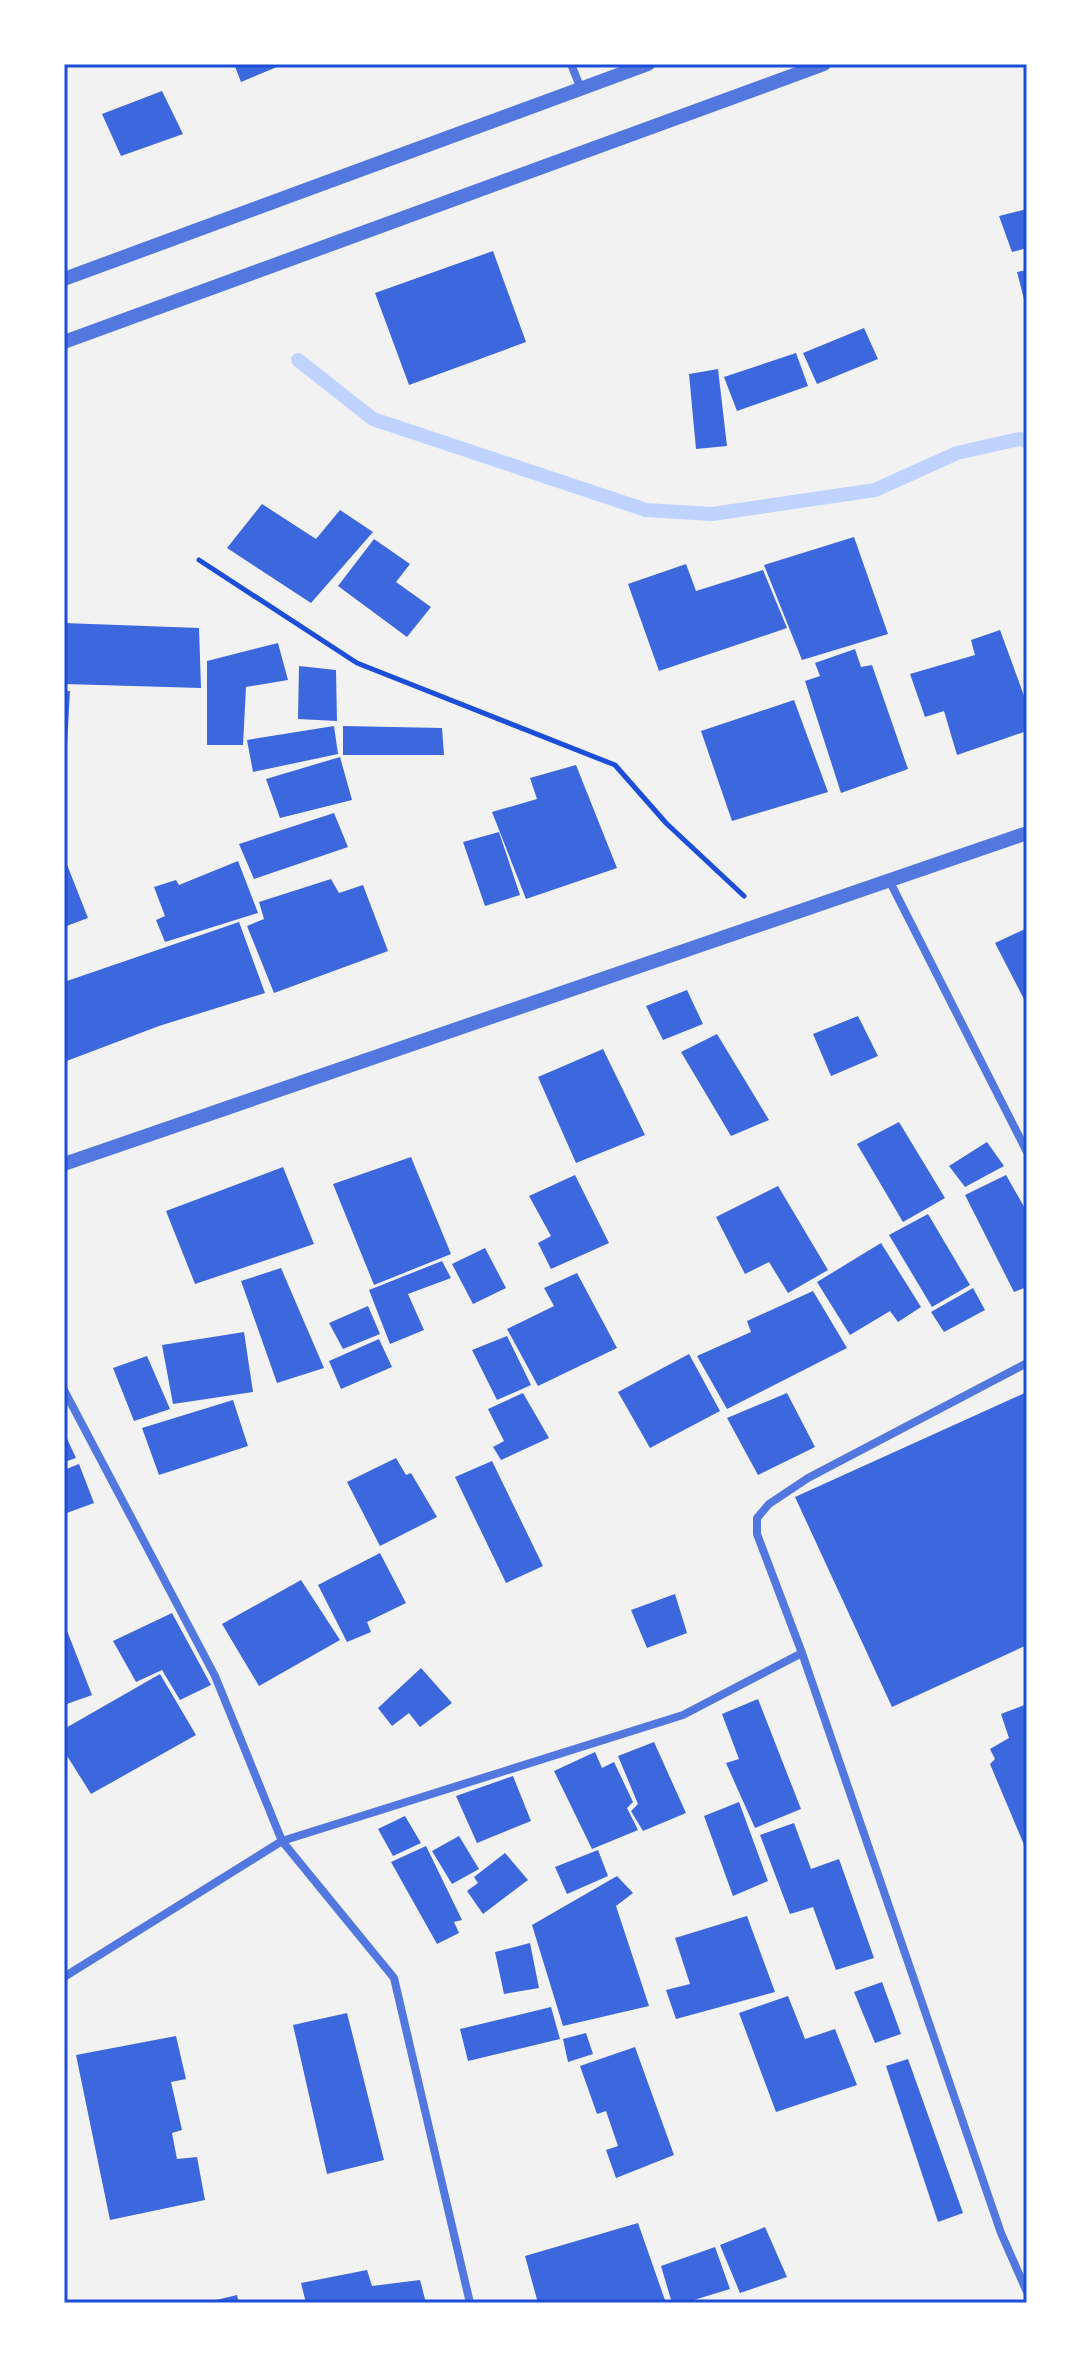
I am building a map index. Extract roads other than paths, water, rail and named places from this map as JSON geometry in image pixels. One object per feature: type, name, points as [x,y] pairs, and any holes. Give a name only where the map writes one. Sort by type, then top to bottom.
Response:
[{"type":"street","points":[[571,64],[581,89]]},
{"type":"street","points":[[64,279],[648,64]]},
{"type":"street","points":[[64,342],[824,64]]},
{"type":"street","points":[[64,1164],[1027,833]]},
{"type":"street","points":[[889,880],[1027,1152]]},
{"type":"street","points":[[1027,1363],[808,1478],[769,1504],[757,1518],[757,1534],[802,1653],[1001,2233],[1027,2292]]},
{"type":"street","points":[[64,1390],[215,1676],[282,1841],[394,1978],[470,2303]]},
{"type":"street","points":[[64,1977],[282,1841],[683,1715],[802,1653]]},
{"type":"waterway","points":[[298,360],[373,419],[646,510],[712,514],[875,490],[957,453],[1019,439],[1027,441]]}]
